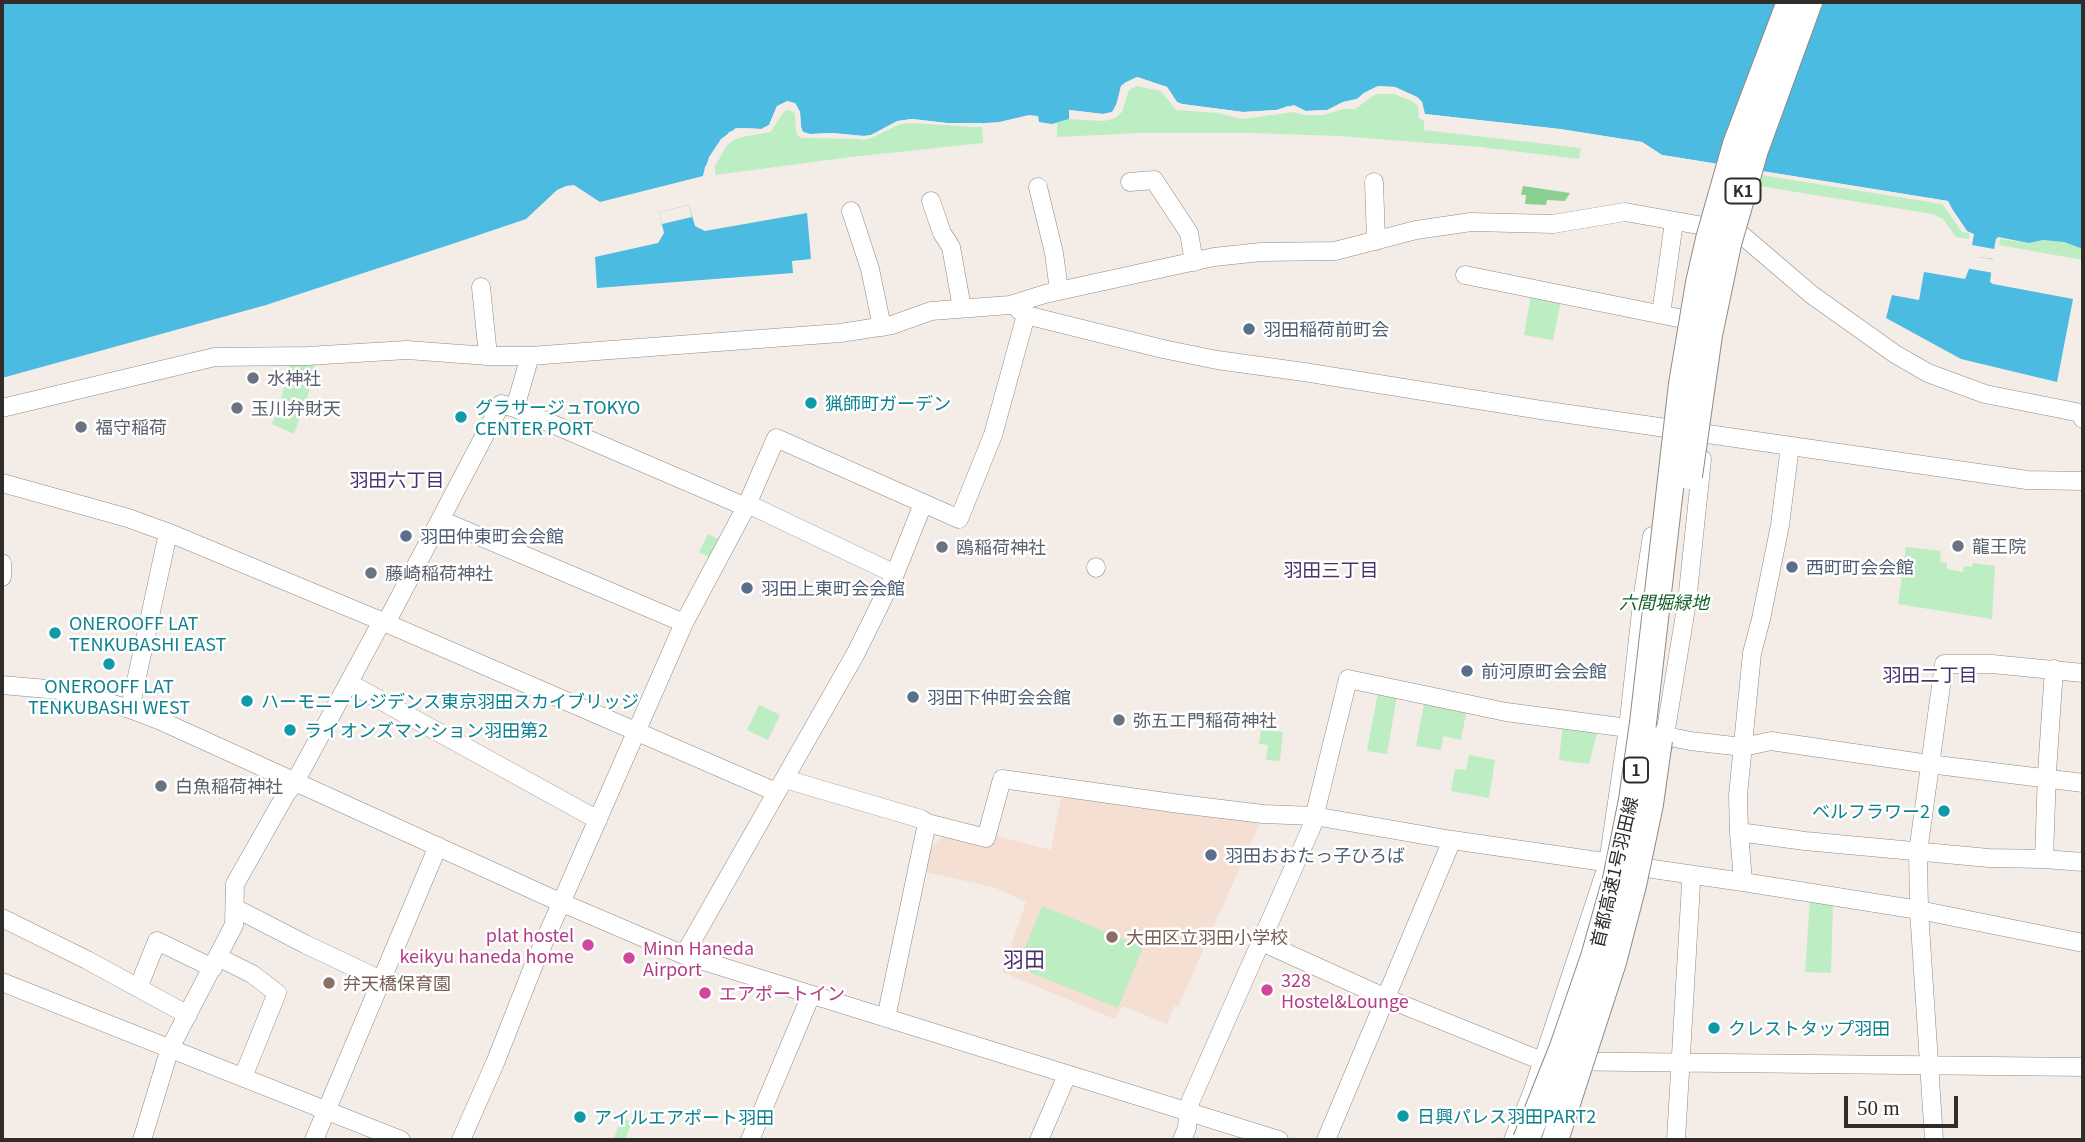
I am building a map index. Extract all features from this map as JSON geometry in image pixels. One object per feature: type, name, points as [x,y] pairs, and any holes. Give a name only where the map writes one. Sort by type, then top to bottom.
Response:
[{"type":"highway","name":"K1","points":[[1691,386],[1699,283],[1720,198],[1736,144],[1790,2]]},
{"type":"highway","name":"K1","points":[[1691,386],[1740,202],[1782,73],[1809,2]]},
{"type":"highway","name":"首都高速1号羽田線","points":[[1526,1140],[1563,1047],[1594,957],[1616,879],[1632,800],[1691,386]]},
{"type":"highway","name":"首都高速1号羽田線","points":[[1555,1140],[1613,962],[1650,804],[1691,386]]},
{"type":"street","points":[[1130,182],[1154,180],[1189,233],[1194,262]]},
{"type":"street","points":[[1374,182],[1376,241]]},
{"type":"street","points":[[1038,187],[1054,253],[1059,291]]},
{"type":"street","points":[[932,201],[942,233],[951,247],[962,308]]},
{"type":"street","points":[[851,211],[870,269],[882,327]]},
{"type":"street","points":[[2,408],[215,357],[407,350],[530,356],[796,337],[882,327],[931,312],[1010,305],[1059,291],[1214,257],[1261,252],[1335,251],[1416,230],[1471,222],[1545,225],[1625,212],[1741,235],[1792,279],[1853,325],[1928,373],[1985,394],[2077,412],[2083,419]]},
{"type":"street","points":[[1661,314],[1674,222]]},
{"type":"street","points":[[1513,1140],[1608,863],[1666,429],[1698,225]]},
{"type":"street","points":[[1560,1140],[1587,1062],[1644,868],[1687,602],[1705,433],[1722,325],[1741,235]]},
{"type":"street","points":[[1465,275],[1683,318]]},
{"type":"street","points":[[481,287],[488,356]]},
{"type":"street","points":[[1010,305],[1026,315],[1217,360],[1666,429],[2027,480],[2083,481]]},
{"type":"street","points":[[461,1140],[684,623],[747,505],[776,438],[959,519],[993,435],[1026,315]]},
{"type":"street","points":[[515,408],[530,356]]},
{"type":"street","points":[[142,1140],[170,1048],[234,925],[235,884],[441,520],[501,404],[747,505],[895,574]]},
{"type":"street","points":[[1743,882],[1738,795],[1752,653],[1780,525],[1790,446]]},
{"type":"street","points":[[2,483],[128,518],[168,533],[637,731],[781,786],[921,819],[927,823],[986,838],[1002,779],[1263,814],[1314,816],[1452,840],[1919,910],[2083,943]]},
{"type":"street","points":[[684,955],[849,665],[895,574],[923,504]]},
{"type":"street","points":[[441,520],[684,623]]},
{"type":"street","points":[[130,709],[168,533]]},
{"type":"street","points":[[2,563],[2,577]]},
{"type":"street","points":[[1934,1140],[1919,910],[1918,852],[1944,664],[1992,664],[2083,673]]},
{"type":"street","points":[[2044,859],[2054,669]]},
{"type":"street","points":[[1182,1140],[1188,1128],[1188,1112],[1312,826],[1348,680],[1506,712],[1743,747],[1771,741],[2083,783]]},
{"type":"street","points":[[349,683],[598,820]]},
{"type":"street","points":[[2,685],[59,690],[130,709],[159,720],[562,903],[684,955],[1279,1140]]},
{"type":"street","points":[[886,1018],[927,823]]},
{"type":"street","points":[[1739,832],[1918,852],[2083,862]]},
{"type":"street","points":[[1326,1140],[1452,840]]},
{"type":"street","points":[[314,1140],[438,846]]},
{"type":"street","points":[[1676,1140],[1691,884],[1688,874]]},
{"type":"street","points":[[235,908],[381,980]]},
{"type":"street","points":[[2,918],[188,1015]]},
{"type":"street","points":[[138,988],[157,941],[252,974],[277,993],[243,1077]]},
{"type":"street","points":[[1262,942],[1386,998],[1542,1061],[2083,1067]]},
{"type":"street","points":[[2,982],[401,1140]]},
{"type":"street","points":[[750,1140],[811,995]]},
{"type":"street","points":[[1039,1140],[1067,1075]]},
{"type":"shaded area","name":"大田区立羽田小学校","points":[[1061,797],[1260,822],[1178,1007],[1174,1006],[1167,1024],[1123,1006],[1115,1019],[1002,972],[1026,902],[996,888],[926,872],[931,848],[943,836],[988,847],[992,835],[1051,850]]},
{"type":"green space","points":[[1136,86],[1161,91],[1176,110],[1218,113],[1242,119],[1294,112],[1323,115],[1355,109],[1376,94],[1394,94],[1418,106],[1419,118],[1424,121],[1424,130],[1581,148],[1579,159],[1480,147],[1340,136],[1140,133],[1057,137],[1057,123],[1069,119],[1104,121],[1115,118],[1122,112],[1129,90]]},
{"type":"green space","points":[[786,110],[795,114],[796,132],[802,138],[869,139],[907,123],[982,127],[983,143],[715,175],[715,166],[727,145],[742,137],[771,132]]},
{"type":"green space","points":[[1742,172],[1942,204],[1962,232],[1969,233],[1969,239],[1956,237],[1943,219],[1932,214],[1741,183]]},
{"type":"green space","points":[[1523,186],[1570,193],[1565,201],[1547,200],[1546,205],[1525,204],[1526,195],[1521,195]]},
{"type":"green space","points":[[2000,239],[2029,243],[2043,240],[2064,242],[2083,249],[2083,260],[1999,245]]},
{"type":"green space","points":[[1531,295],[1561,301],[1553,340],[1524,335]]},
{"type":"green space","points":[[290,362],[316,362],[294,434],[272,424]]},
{"type":"green space","points":[[708,534],[724,542],[715,560],[699,552]]},
{"type":"green space","points":[[1906,547],[1941,551],[1940,562],[1947,563],[1947,569],[1963,572],[1964,566],[1972,567],[1973,563],[1995,566],[1992,619],[1898,604]]},
{"type":"green space","points":[[1378,692],[1397,695],[1387,754],[1367,751]]},
{"type":"green space","points":[[1425,699],[1467,708],[1461,740],[1443,736],[1441,750],[1416,746]]},
{"type":"green space","points":[[759,705],[780,715],[768,740],[747,730]]},
{"type":"green space","points":[[1563,723],[1598,729],[1589,764],[1559,760]]},
{"type":"green space","points":[[1261,729],[1283,732],[1280,761],[1266,760],[1268,745],[1259,744]]},
{"type":"green space","points":[[1469,755],[1495,760],[1489,798],[1451,791],[1455,769],[1466,770]]},
{"type":"green space","points":[[1810,900],[1833,901],[1831,973],[1805,972]]},
{"type":"green space","points":[[1042,906],[1143,947],[1118,1008],[1017,967]]},
{"type":"green space","points":[[622,1118],[632,1122],[625,1140],[613,1140]]},
{"type":"water","points":[[2,2],[2083,2],[2083,249],[2064,242],[2043,240],[2029,243],[1998,237],[1994,249],[1972,245],[1974,234],[1967,231],[1948,201],[1662,155],[1642,142],[1560,129],[1424,114],[1422,102],[1417,97],[1395,87],[1378,86],[1357,99],[1343,102],[1328,110],[1306,111],[1288,106],[1277,110],[1243,112],[1182,104],[1177,102],[1167,87],[1137,77],[1121,86],[1112,112],[1103,114],[1069,110],[1069,119],[1052,124],[1039,122],[1038,116],[1029,115],[999,122],[972,124],[912,119],[897,121],[871,135],[810,134],[803,132],[800,112],[795,103],[777,106],[769,125],[762,129],[743,128],[729,132],[705,167],[703,176],[600,202],[574,185],[566,186],[557,190],[526,219],[266,305],[2,378]]},
{"type":"water","points":[[689,205],[695,226],[705,231],[807,213],[811,259],[792,261],[793,273],[597,288],[595,257],[658,243],[664,233],[659,212]]},
{"type":"water","points":[[1970,256],[1993,259],[1990,282],[1993,284],[2073,299],[2057,382],[1961,359],[1886,318],[1892,295],[1919,300],[1924,272],[1965,279]]},
{"type":"pier","points":[[1137,77],[1167,87],[1177,102],[1182,104],[1243,112],[1276,110],[1294,105],[1306,111],[1327,110],[1357,99],[1378,86],[1395,87],[1417,97],[1422,102],[1425,114],[1560,129],[1642,142],[1662,155],[1948,201],[1967,231],[1963,230],[1946,204],[1662,158],[1641,145],[1560,132],[1424,117],[1419,104],[1394,90],[1372,92],[1359,102],[1328,113],[1305,115],[1294,108],[1277,114],[1243,116],[1181,108],[1165,90],[1137,81],[1124,88],[1119,110],[1114,115],[1103,117],[1073,113],[1072,119],[1069,119],[1069,110],[1103,114],[1112,112],[1121,86]]},
{"type":"pier","points":[[787,101],[795,103],[800,112],[803,132],[810,134],[871,135],[898,121],[912,119],[982,123],[982,127],[912,122],[899,124],[864,140],[832,136],[809,138],[800,134],[797,113],[793,106],[787,105],[779,108],[772,127],[763,132],[737,132],[731,135],[718,148],[706,176],[703,176],[709,157],[721,139],[736,128],[761,129],[769,125],[777,106]]},
{"type":"pier","points":[[689,205],[692,217],[662,224],[659,212]]},
{"type":"pier","points":[[1967,255],[1996,260],[1994,273],[1965,268]]},
{"type":"place","name":"羽田稲荷前町会","points":[[1249,329]]},
{"type":"place","name":"水神社","points":[[253,378]]},
{"type":"place","name":"猟師町ガーデン","points":[[811,403]]},
{"type":"place","name":"玉川弁財天","points":[[237,408]]},
{"type":"place","name":"グラサージュTOKYO CENTER PORT","points":[[461,417]]},
{"type":"place","name":"福守稲荷","points":[[81,427]]},
{"type":"place","name":"羽田仲東町会会館","points":[[406,536]]},
{"type":"place","name":"龍王院","points":[[1958,546]]},
{"type":"place","name":"鴎稲荷神社","points":[[942,547]]},
{"type":"place","name":"西町町会会館","points":[[1792,567]]},
{"type":"place","name":"藤崎稲荷神社","points":[[371,573]]},
{"type":"place","name":"羽田上東町会会館","points":[[747,588]]},
{"type":"place","name":"ONEROOFF LAT TENKUBASHI EAST","points":[[55,633]]},
{"type":"place","name":"ONEROOFF LAT TENKUBASHI WEST","points":[[109,664]]},
{"type":"place","name":"前河原町会会館","points":[[1467,671]]},
{"type":"place","name":"羽田下仲町会会館","points":[[913,697]]},
{"type":"place","name":"ハーモニーレジデンス東京羽田スカイブリッジ","points":[[247,701]]},
{"type":"place","name":"弥五エ門稲荷神社","points":[[1119,720]]},
{"type":"place","name":"ライオンズマンション羽田第2","points":[[290,730]]},
{"type":"place","name":"白魚稲荷神社","points":[[161,786]]},
{"type":"place","name":"ベルフラワー2","points":[[1944,811]]},
{"type":"place","name":"羽田おおたっ子ひろば","points":[[1211,855]]},
{"type":"place","name":"大田区立羽田小学校","points":[[1112,937]]},
{"type":"place","name":"plat hostel keikyu haneda home","points":[[588,945]]},
{"type":"place","name":"Minn Haneda Airport","points":[[629,958]]},
{"type":"place","name":"弁天橋保育園","points":[[329,983]]},
{"type":"place","name":"328 Hostel&Lounge","points":[[1267,990]]},
{"type":"place","name":"エアポートイン","points":[[705,993]]},
{"type":"place","name":"クレストタップ羽田","points":[[1714,1028]]},
{"type":"place","name":"日興パレス羽田PART2","points":[[1403,1116]]},
{"type":"place","name":"アイルエアポート羽田","points":[[580,1117]]},
{"type":"district","name":"羽田六丁目","points":[[397,480]]},
{"type":"district","name":"羽田三丁目","points":[[1331,570]]},
{"type":"district","name":"羽田二丁目","points":[[1930,675]]},
{"type":"district","name":"羽田","points":[[1024,959]]},
{"type":"park label","name":"六間堀緑地","points":[[1664,602]]}]
